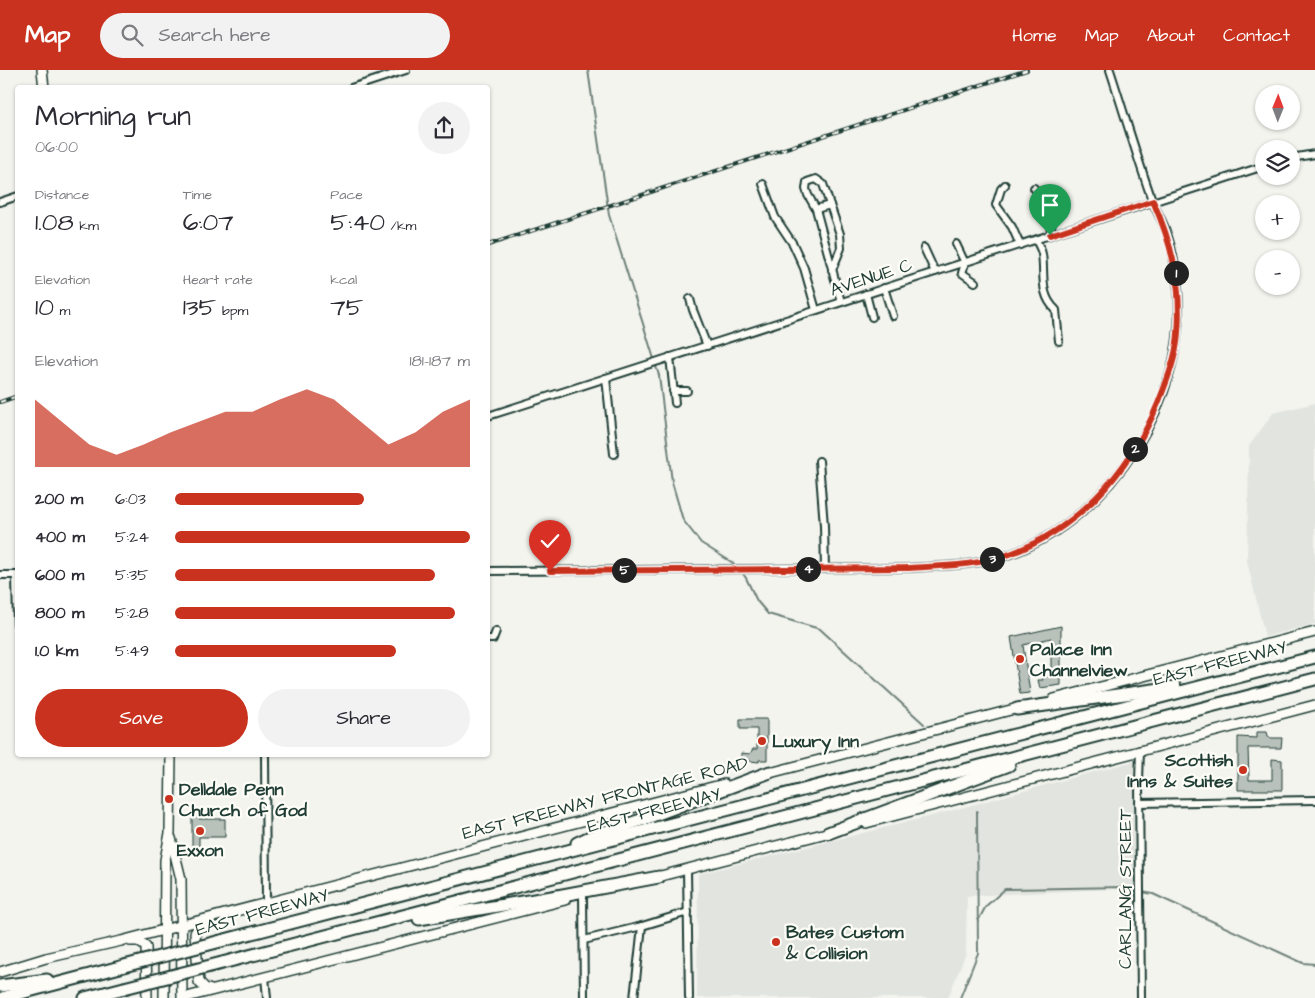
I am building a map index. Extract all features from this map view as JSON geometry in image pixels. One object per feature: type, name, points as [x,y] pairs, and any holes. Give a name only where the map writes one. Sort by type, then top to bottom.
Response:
[{"type":"highway","name":"EAST FREEWAY","points":[[2,998],[558,852],[1315,657]]},
{"type":"highway","points":[[86,998],[1315,679]]},
{"type":"highway","points":[[1017,709],[1163,688],[1199,686]]},
{"type":"highway","points":[[828,833],[1070,743]]},
{"type":"highway","points":[[558,852],[590,836],[770,772]]},
{"type":"highway","points":[[341,932],[552,897],[658,877]]},
{"type":"highway","points":[[0,986],[96,974]]},
{"type":"main road","points":[[42,70],[44,85]]},
{"type":"main road","name":"EAST FREEWAY FRONTAGE ROAD","points":[[0,972],[46,958],[164,930],[1315,632]]},
{"type":"main road","points":[[170,833],[181,879],[182,998],[1043,778],[1140,750],[1315,705]]},
{"type":"main road","points":[[164,998],[165,860],[170,833],[171,757]]},
{"type":"main road","points":[[211,990],[205,988],[199,982],[195,933],[198,927],[205,923],[241,914],[251,907]]},
{"type":"main road","points":[[121,941],[138,940],[146,947],[147,998]]},
{"type":"street","points":[[360,85],[406,70]]},
{"type":"street","points":[[490,571],[932,567],[971,563],[1002,557],[1026,547],[1064,526],[1112,481],[1139,444],[1156,412],[1168,379],[1178,334],[1178,291],[1172,250],[1153,201],[1110,70]]},
{"type":"street","points":[[1300,156],[1315,154]]},
{"type":"street","name":"AVENUE C","points":[[490,415],[1255,169]]},
{"type":"street","points":[[832,270],[841,248],[840,234],[823,184],[816,178],[808,182],[806,189],[816,209],[832,270],[841,302]]},
{"type":"street","points":[[763,184],[775,217],[793,244],[804,268],[816,310]]},
{"type":"street","points":[[1005,185],[1001,189],[996,206],[1012,228],[1020,245]]},
{"type":"street","points":[[1034,188],[1053,212],[1050,235]]},
{"type":"street","points":[[0,202],[15,197]]},
{"type":"street","points":[[816,209],[830,204]]},
{"type":"street","points":[[1036,240],[1042,252],[1044,286],[1048,302],[1056,310],[1059,341]]},
{"type":"street","points":[[956,244],[964,262],[962,273],[975,282]]},
{"type":"street","points":[[924,248],[935,272]]},
{"type":"street","points":[[884,288],[893,316]]},
{"type":"street","points":[[866,294],[872,317]]},
{"type":"street","points":[[690,299],[707,346]]},
{"type":"street","points":[[670,357],[675,403]]},
{"type":"street","points":[[606,378],[614,454]]},
{"type":"street","points":[[673,391],[687,391]]},
{"type":"street","points":[[819,461],[825,569]]},
{"type":"street","points":[[0,575],[15,575]]},
{"type":"street","points":[[490,638],[493,639],[496,631]]},
{"type":"street","name":"CARLANG STREET","points":[[1140,750],[1140,998]]},
{"type":"street","points":[[265,757],[266,903]]},
{"type":"street","points":[[1139,803],[1315,800]]},
{"type":"street","points":[[687,870],[689,998]]},
{"type":"street","points":[[583,895],[584,998]]},
{"type":"street","points":[[584,940],[642,926],[688,912]]},
{"type":"street","points":[[634,998],[642,926]]},
{"type":"street","points":[[265,977],[267,998]]},
{"type":"shaded area","points":[[1315,403],[1315,624],[1265,637],[1247,561],[1249,446],[1273,413]]},
{"type":"shaded area","points":[[1134,761],[1135,888],[967,896],[966,953],[948,998],[697,998],[698,874],[931,816]]},
{"type":"building","name":"Palace Inn Channelview","points":[[1061,626],[1061,685],[1040,688],[1038,680],[1043,680],[1042,676],[1051,674],[1051,638],[1023,645],[1030,693],[1020,694],[1011,637]]},
{"type":"building","name":"Luxury Inn","points":[[740,719],[767,719],[767,760],[759,760],[759,762],[741,760],[741,753],[750,754],[753,749],[757,749],[757,729],[740,729]]},
{"type":"building","name":"Scottish Inns & Suites","points":[[1257,732],[1267,732],[1271,738],[1282,738],[1281,748],[1248,748],[1249,780],[1272,780],[1272,759],[1282,760],[1282,790],[1238,790],[1238,737],[1257,738]]},
{"type":"building","points":[[192,812],[199,813],[199,819],[225,819],[225,837],[199,837],[199,846],[192,846]]},
{"type":"waterway","points":[[588,70],[609,215],[654,359]]},
{"type":"waterway","points":[[655,364],[659,375],[672,482],[683,520],[701,543],[733,563],[737,568]]},
{"type":"waterway","points":[[741,571],[757,601],[768,614],[820,629],[924,724]]},
{"type":"waterway","points":[[960,998],[978,953],[977,811]]},
{"type":"waterway","points":[[978,921],[986,906],[1005,889],[1123,887],[1137,890]]},
{"type":"waterway","points":[[1142,892],[1153,894],[1303,963],[1315,964]]},
{"type":"railway","points":[[490,244],[1027,70]]},
{"type":"railway","points":[[0,402],[15,397]]},
{"type":"place","name":"Palace Inn Channelview","points":[[1020,659]]},
{"type":"place","name":"Luxury Inn","points":[[762,741]]},
{"type":"place","name":"Scottish Inns & Suites","points":[[1243,770]]},
{"type":"place","name":"Delldale Penn Church of God","points":[[169,799]]},
{"type":"place","name":"Exxon","points":[[200,831]]},
{"type":"place","name":"Bates Custom & Collision","points":[[776,942]]},
{"type":"route","points":[[550,571],[906,568],[940,566],[981,562],[1002,557],[1021,550],[1064,526],[1112,481],[1133,454],[1156,412],[1168,379],[1178,334],[1178,291],[1172,250],[1153,201],[1050,235]]}]
